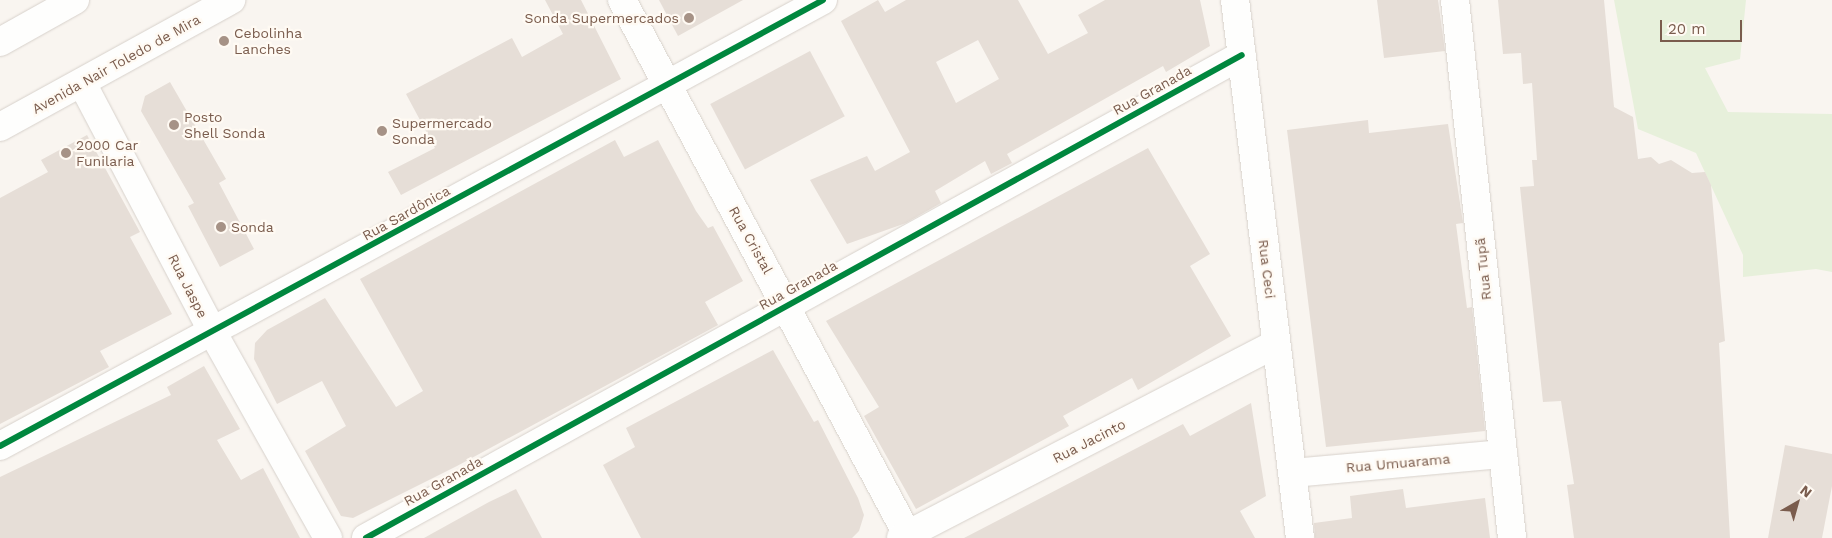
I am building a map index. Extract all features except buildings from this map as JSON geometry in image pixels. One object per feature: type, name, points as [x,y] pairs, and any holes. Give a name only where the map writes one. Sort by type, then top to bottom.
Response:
[{"type":"street","points":[[0,42],[75,0]]},
{"type":"street","name":"Avenida Nair Toledo de Mira","points":[[0,127],[231,0]]},
{"type":"street","name":"Rua Cristal","points":[[622,0],[787,305],[904,536]]},
{"type":"street","name":"Rua Sardônica","points":[[0,446],[213,333],[666,84],[824,0]]},
{"type":"street","name":"Rua Ceci","points":[[1235,0],[1300,538]]},
{"type":"street","name":"Rua Tupã","points":[[1455,0],[1512,538]]},
{"type":"street","name":"Rua Granada","points":[[366,538],[1242,55]]},
{"type":"street","name":"Rua Jaspe","points":[[82,83],[213,333],[328,538]]},
{"type":"street","name":"Rua Jacinto","points":[[904,536],[1276,344]]},
{"type":"street","name":"Rua Umuarama","points":[[1293,473],[1503,454]]},
{"type":"green space","points":[[1614,0],[1746,0],[1740,59],[1705,68],[1728,112],[1832,114],[1832,272],[1816,269],[1743,277],[1743,255],[1696,153],[1638,129]]},
{"type":"cycle path","points":[[0,446],[823,0]]},
{"type":"cycle path","points":[[366,538],[1242,55]]},
{"type":"place","name":"Sonda Supermercados","points":[[689,18]]},
{"type":"place","name":"Cebolinha Lanches","points":[[224,41]]},
{"type":"place","name":"Posto Shell Sonda","points":[[174,125]]},
{"type":"place","name":"Supermercado Sonda","points":[[382,131]]},
{"type":"place","name":"2000 Car Funilaria","points":[[66,153]]},
{"type":"place","name":"Sonda","points":[[221,227]]}]
